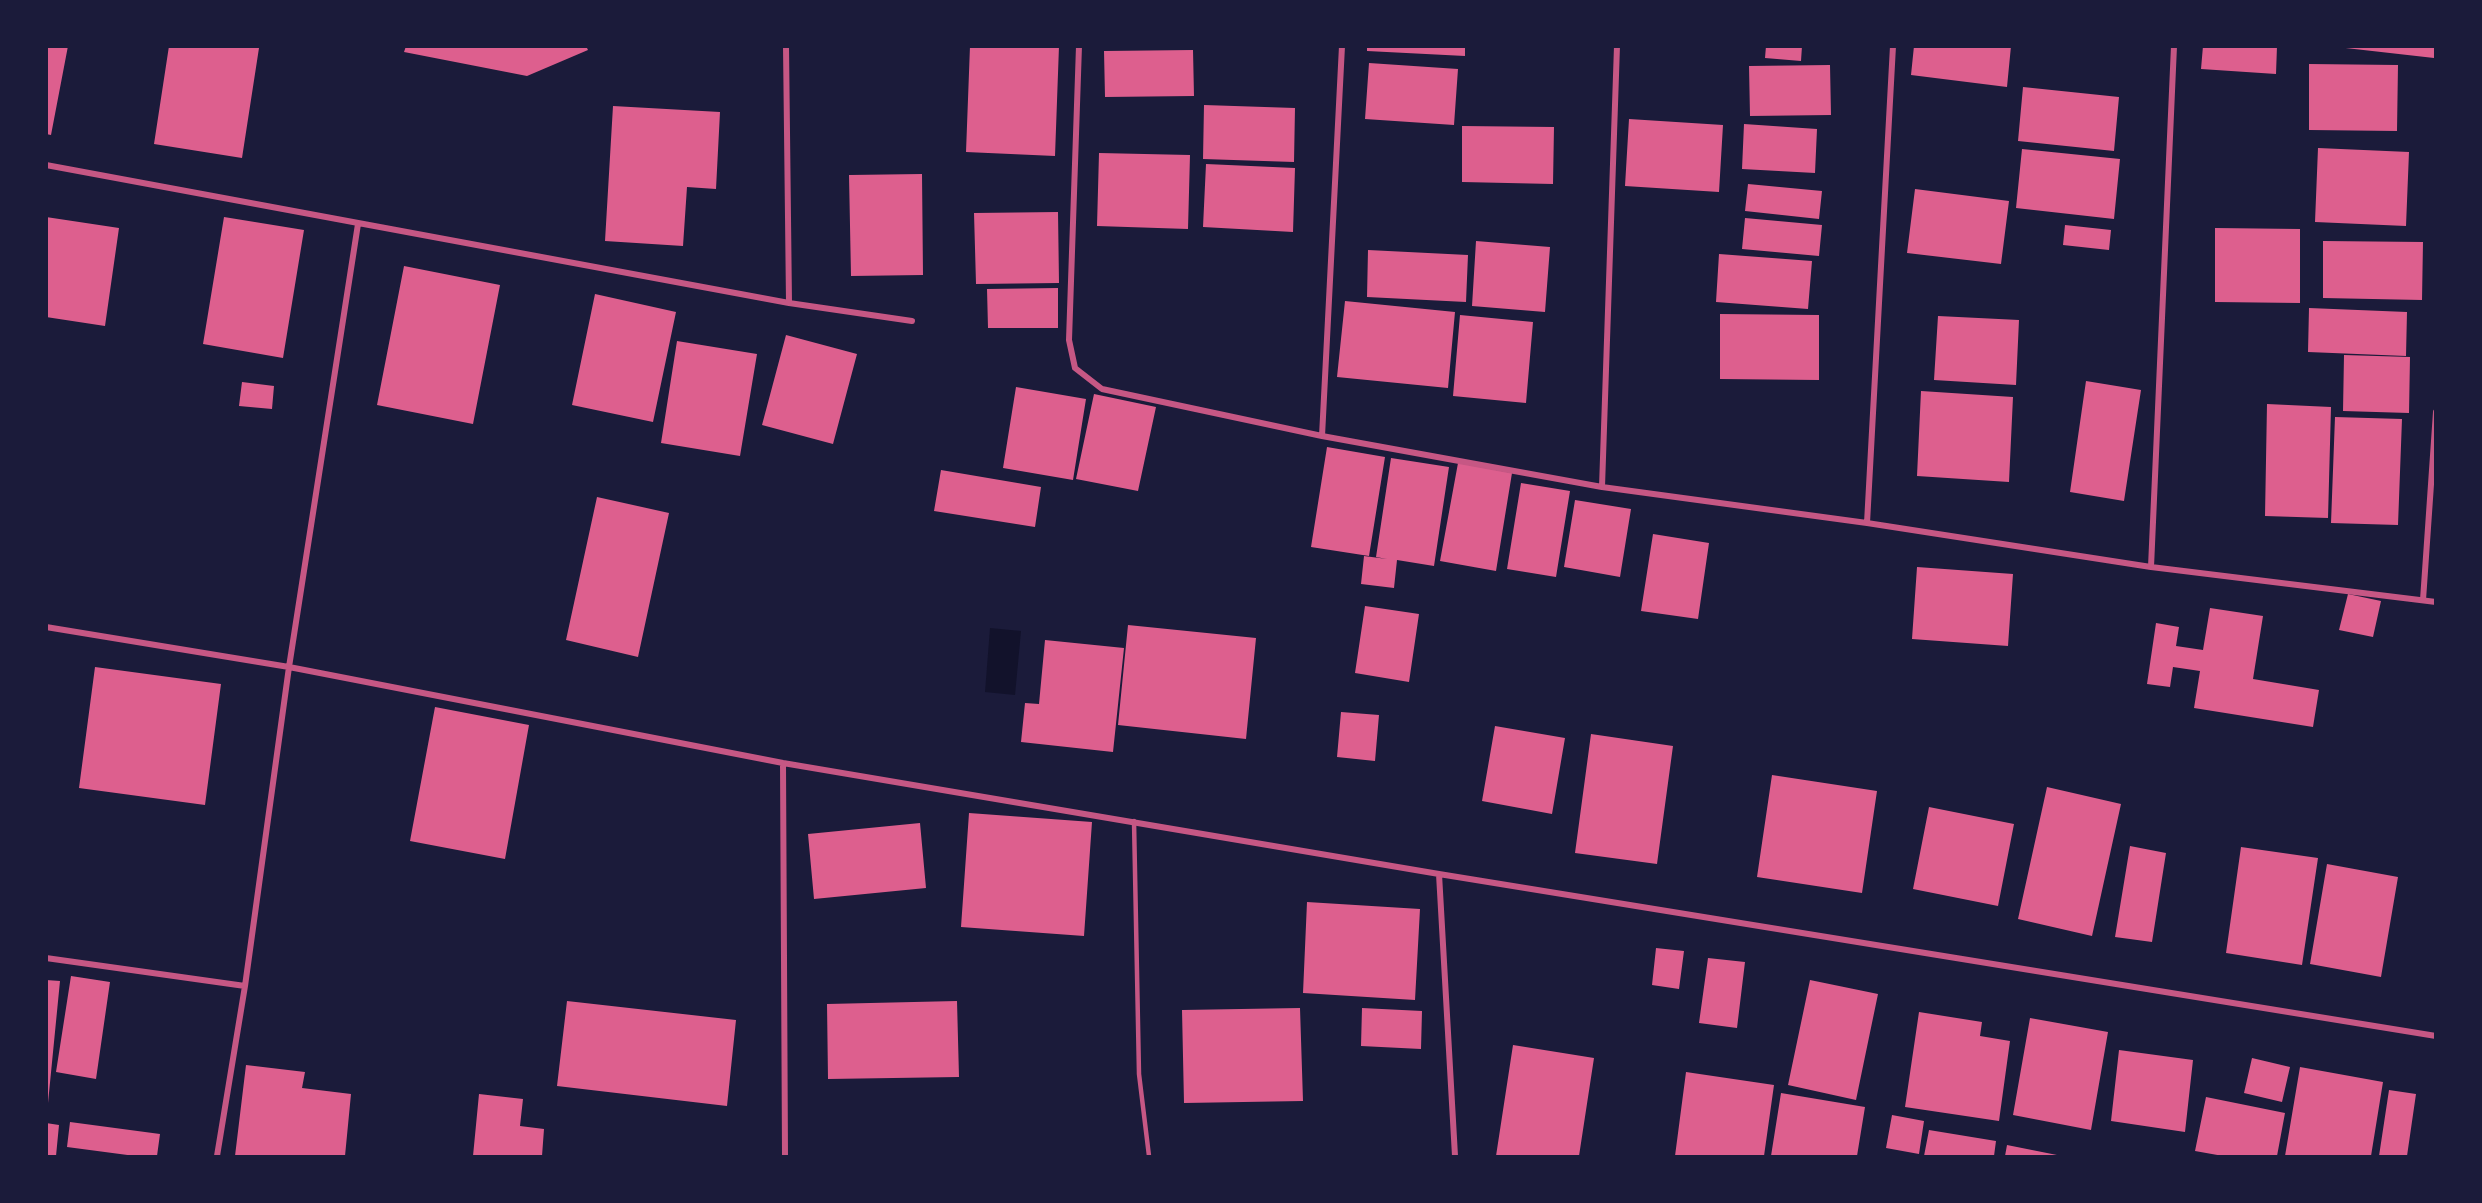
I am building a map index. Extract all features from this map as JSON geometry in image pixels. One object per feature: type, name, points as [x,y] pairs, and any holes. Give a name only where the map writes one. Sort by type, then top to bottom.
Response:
[{"type":"street","points":[[786,46],[789,303]]},
{"type":"street","points":[[1079,46],[1069,340],[1075,368],[1102,389],[1322,436],[1602,487],[1867,523],[2151,567],[2436,602]]},
{"type":"street","points":[[1322,436],[1342,46]]},
{"type":"street","points":[[1602,487],[1617,46]]},
{"type":"street","points":[[1867,523],[1893,46]]},
{"type":"street","points":[[2151,567],[2174,46]]},
{"type":"street","points":[[46,165],[789,303],[912,321]]},
{"type":"street","points":[[217,1156],[245,986],[289,667],[358,224]]},
{"type":"street","points":[[2423,600],[2436,412]]},
{"type":"street","points":[[46,627],[289,667],[783,763],[1438,874],[2436,1036]]},
{"type":"street","points":[[783,763],[785,1156]]},
{"type":"street","points":[[1438,874],[1455,1156]]},
{"type":"street","points":[[46,958],[245,986]]},
{"type":"lane","points":[[1134,821],[1138,1042],[1149,1156]]},
{"type":"shaded area","points":[[990,628],[1021,631],[1015,695],[985,692]]},
{"type":"building","points":[[46,46],[68,46],[51,135],[46,134]]},
{"type":"building","points":[[169,46],[259,48],[242,158],[154,144]]},
{"type":"building","points":[[406,46],[586,46],[588,50],[527,76],[404,52]]},
{"type":"building","points":[[970,46],[1059,46],[1055,156],[966,152]]},
{"type":"building","points":[[1367,46],[1465,46],[1465,56],[1367,51]]},
{"type":"building","points":[[1766,46],[1802,46],[1801,61],[1765,58]]},
{"type":"building","points":[[1914,46],[2011,46],[2007,87],[1911,75]]},
{"type":"building","points":[[2203,46],[2277,46],[2276,74],[2201,69]]},
{"type":"building","points":[[2328,46],[2435,46],[2434,58]]},
{"type":"building","points":[[1193,50],[1194,96],[1105,97],[1104,51]]},
{"type":"building","points":[[1369,63],[1458,69],[1454,125],[1365,119]]},
{"type":"building","points":[[2309,64],[2398,65],[2397,131],[2309,130]]},
{"type":"building","points":[[1830,65],[1831,115],[1750,116],[1749,66]]},
{"type":"building","points":[[2023,87],[2119,97],[2114,151],[2018,141]]},
{"type":"building","points":[[1204,105],[1295,108],[1294,162],[1203,159]]},
{"type":"building","points":[[613,106],[720,112],[716,189],[687,187],[683,246],[605,241]]},
{"type":"building","points":[[1629,119],[1723,125],[1719,192],[1625,186]]},
{"type":"building","points":[[1744,124],[1817,129],[1815,173],[1742,169]]},
{"type":"building","points":[[1462,126],[1554,127],[1553,184],[1462,182]]},
{"type":"building","points":[[2318,148],[2409,152],[2406,226],[2315,222]]},
{"type":"building","points":[[2022,149],[2120,159],[2114,219],[2016,208]]},
{"type":"building","points":[[1099,153],[1190,155],[1188,229],[1097,226]]},
{"type":"building","points":[[1206,164],[1295,168],[1293,232],[1203,227]]},
{"type":"building","points":[[922,174],[923,275],[851,276],[849,175]]},
{"type":"building","points":[[1748,184],[1822,191],[1819,219],[1745,211]]},
{"type":"building","points":[[1915,189],[2009,201],[2001,264],[1907,253]]},
{"type":"building","points":[[1058,212],[1059,283],[976,284],[974,213]]},
{"type":"building","points":[[46,217],[119,228],[105,326],[46,317]]},
{"type":"building","points":[[224,217],[304,230],[283,358],[203,344]]},
{"type":"building","points":[[1745,218],[1822,225],[1819,256],[1742,249]]},
{"type":"building","points":[[2065,225],[2111,230],[2109,250],[2063,245]]},
{"type":"building","points":[[2215,228],[2300,229],[2300,303],[2215,302]]},
{"type":"building","points":[[1476,241],[1550,247],[1545,312],[1472,306]]},
{"type":"building","points":[[2323,241],[2423,242],[2422,300],[2323,298]]},
{"type":"building","points":[[1368,250],[1468,255],[1466,302],[1367,297]]},
{"type":"building","points":[[1719,254],[1812,261],[1808,309],[1716,302]]},
{"type":"building","points":[[404,266],[500,285],[473,424],[377,405]]},
{"type":"building","points":[[1058,288],[1058,328],[988,328],[987,289]]},
{"type":"building","points":[[595,294],[676,312],[653,422],[572,405]]},
{"type":"building","points":[[1345,301],[1455,312],[1448,388],[1337,377]]},
{"type":"building","points":[[2309,308],[2407,312],[2406,356],[2308,352]]},
{"type":"building","points":[[1720,314],[1819,315],[1819,380],[1720,379]]},
{"type":"building","points":[[1460,315],[1533,322],[1526,403],[1453,396]]},
{"type":"building","points":[[1938,316],[2019,320],[2016,385],[1934,380]]},
{"type":"building","points":[[786,335],[857,354],[833,444],[762,425]]},
{"type":"building","points":[[677,341],[757,354],[740,456],[661,443]]},
{"type":"building","points":[[2344,355],[2410,357],[2409,413],[2343,411]]},
{"type":"building","points":[[2086,381],[2141,390],[2124,501],[2070,492]]},
{"type":"building","points":[[242,382],[274,386],[272,409],[239,406]]},
{"type":"building","points":[[1016,387],[1086,399],[1073,480],[1003,468]]},
{"type":"building","points":[[1921,391],[2013,397],[2009,482],[1917,476]]},
{"type":"building","points":[[1094,394],[1156,407],[1138,491],[1076,479]]},
{"type":"building","points":[[2267,404],[2331,407],[2328,518],[2265,516]]},
{"type":"building","points":[[2335,417],[2402,419],[2398,525],[2331,523]]},
{"type":"building","points":[[1327,447],[1385,457],[1369,556],[1311,547]]},
{"type":"building","points":[[1391,458],[1449,467],[1434,566],[1397,560],[1394,588],[1361,584],[1364,556],[1387,559],[1376,557]]},
{"type":"building","points":[[1458,463],[1512,473],[1496,571],[1440,561]]},
{"type":"building","points":[[941,470],[1041,487],[1035,527],[934,511]]},
{"type":"building","points":[[1521,483],[1570,491],[1556,577],[1507,569]]},
{"type":"building","points":[[597,497],[669,513],[638,657],[566,640]]},
{"type":"building","points":[[1575,500],[1631,509],[1620,577],[1564,567]]},
{"type":"building","points":[[1653,534],[1709,543],[1698,619],[1641,611]]},
{"type":"building","points":[[1917,567],[2013,574],[2008,646],[1912,639]]},
{"type":"building","points":[[2348,594],[2381,601],[2373,637],[2339,630]]},
{"type":"building","points":[[1365,606],[1419,614],[1409,682],[1355,673]]},
{"type":"building","points":[[2210,608],[2263,616],[2253,679],[2319,690],[2313,727],[2194,708],[2200,671],[2173,667],[2170,687],[2147,684],[2156,623],[2179,627],[2176,646],[2203,650]]},
{"type":"building","points":[[1128,625],[1256,638],[1246,739],[1118,725]]},
{"type":"building","points":[[1045,640],[1124,648],[1113,752],[1021,742],[1025,703],[1039,704]]},
{"type":"building","points":[[95,667],[221,684],[205,805],[79,788]]},
{"type":"building","points":[[435,707],[529,725],[505,859],[410,841]]},
{"type":"building","points":[[1341,712],[1379,715],[1375,761],[1337,757]]},
{"type":"building","points":[[1495,726],[1565,738],[1552,814],[1482,801]]},
{"type":"building","points":[[1591,734],[1673,746],[1657,864],[1575,853]]},
{"type":"building","points":[[1772,775],[1877,791],[1862,893],[1757,877]]},
{"type":"building","points":[[2047,787],[2121,804],[2092,936],[2018,919]]},
{"type":"building","points":[[1929,807],[2014,824],[1998,906],[1913,889]]},
{"type":"building","points":[[969,813],[1092,822],[1084,936],[961,927]]},
{"type":"building","points":[[920,823],[926,888],[814,899],[808,834]]},
{"type":"building","points":[[2130,846],[2166,853],[2152,942],[2115,937]]},
{"type":"building","points":[[2241,847],[2318,858],[2302,965],[2226,953]]},
{"type":"building","points":[[2327,864],[2398,877],[2381,977],[2310,964]]},
{"type":"building","points":[[1307,902],[1420,909],[1415,1000],[1303,993]]},
{"type":"building","points":[[1656,948],[1684,951],[1679,989],[1652,985]]},
{"type":"building","points":[[1708,958],[1745,962],[1737,1028],[1699,1023]]},
{"type":"building","points":[[71,976],[110,982],[96,1079],[56,1072]]},
{"type":"building","points":[[46,980],[60,981],[48,1103],[46,1103]]},
{"type":"building","points":[[1810,980],[1878,994],[1856,1100],[1788,1085]]},
{"type":"building","points":[[567,1001],[736,1020],[727,1106],[557,1086]]},
{"type":"building","points":[[957,1001],[959,1077],[828,1079],[827,1004]]},
{"type":"building","points":[[1300,1008],[1303,1101],[1184,1103],[1182,1010]]},
{"type":"building","points":[[1362,1008],[1422,1011],[1421,1049],[1361,1046]]},
{"type":"building","points":[[1919,1012],[1982,1022],[1980,1036],[2010,1041],[1999,1121],[1905,1107]]},
{"type":"building","points":[[2030,1018],[2108,1032],[2091,1130],[2013,1115]]},
{"type":"building","points":[[1513,1045],[1594,1058],[1579,1156],[1496,1156]]},
{"type":"building","points":[[2119,1050],[2193,1060],[2185,1132],[2111,1121]]},
{"type":"building","points":[[2252,1058],[2290,1067],[2282,1102],[2244,1093]]},
{"type":"building","points":[[246,1065],[305,1072],[302,1088],[351,1094],[345,1156],[235,1156]]},
{"type":"building","points":[[2300,1067],[2383,1082],[2371,1156],[2285,1156]]},
{"type":"building","points":[[1686,1072],[1774,1085],[1764,1156],[1675,1156]]},
{"type":"building","points":[[2389,1090],[2416,1094],[2407,1156],[2379,1156]]},
{"type":"building","points":[[1781,1093],[1865,1107],[1857,1156],[1771,1156]]},
{"type":"building","points":[[479,1094],[523,1099],[520,1126],[544,1129],[542,1156],[473,1156]]},
{"type":"building","points":[[2206,1097],[2285,1113],[2277,1156],[2223,1156],[2195,1151]]},
{"type":"building","points":[[1892,1115],[1924,1121],[1919,1154],[1886,1148]]},
{"type":"building","points":[[70,1122],[160,1134],[157,1156],[135,1156],[67,1147]]},
{"type":"building","points":[[46,1123],[59,1125],[56,1156],[46,1156]]},
{"type":"building","points":[[1929,1130],[1996,1141],[1994,1156],[1924,1156]]},
{"type":"building","points":[[2007,1145],[2057,1155],[2057,1156],[2005,1156]]}]
